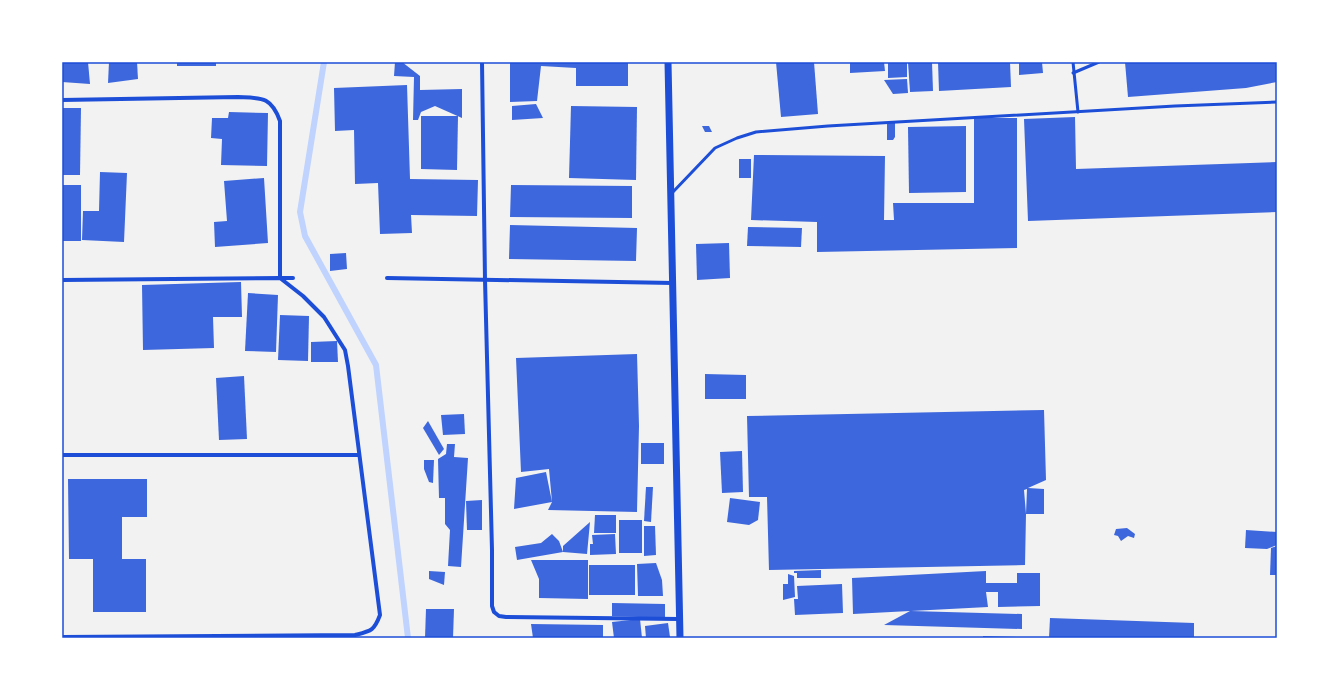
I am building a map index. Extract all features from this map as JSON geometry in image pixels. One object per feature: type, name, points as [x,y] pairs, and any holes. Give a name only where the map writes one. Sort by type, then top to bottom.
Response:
[{"type":"street","points":[[482,62],[492,606],[494,612],[499,616],[506,617],[680,620]]},
{"type":"street","points":[[668,62],[680,638]]},
{"type":"street","points":[[62,100],[238,97],[255,98],[268,101],[276,110],[280,121],[280,278]]},
{"type":"street","points":[[62,637],[355,635],[367,632],[376,626],[380,615],[345,350],[324,317],[303,296],[280,278]]},
{"type":"street","points":[[62,280],[292,278]]},
{"type":"street","points":[[387,278],[673,283]]},
{"type":"street","points":[[62,455],[359,455]]},
{"type":"lane","points":[[1073,62],[1078,112]]},
{"type":"lane","points":[[1074,74],[1099,62]]},
{"type":"lane","points":[[671,194],[715,148],[737,138],[756,132],[836,125],[1175,106],[1277,102]]},
{"type":"building","points":[[62,62],[88,62],[90,84],[62,82]]},
{"type":"building","points":[[109,62],[137,62],[138,79],[108,83]]},
{"type":"building","points":[[177,62],[216,62],[216,66],[177,66]]},
{"type":"building","points":[[395,62],[402,62],[420,76],[420,90],[462,89],[462,118],[435,106],[421,112],[418,120],[413,120],[414,77],[394,76]]},
{"type":"building","points":[[510,62],[628,62],[628,86],[576,86],[576,68],[541,66],[537,101],[510,102]]},
{"type":"building","points":[[776,62],[814,62],[818,114],[781,117]]},
{"type":"building","points":[[850,62],[884,62],[885,71],[850,73]]},
{"type":"building","points":[[888,62],[907,62],[907,77],[888,78]]},
{"type":"building","points":[[908,62],[932,62],[933,91],[910,92]]},
{"type":"building","points":[[938,62],[1010,62],[1011,87],[939,91]]},
{"type":"building","points":[[1019,62],[1042,62],[1043,73],[1019,75]]},
{"type":"building","points":[[1125,62],[1277,62],[1277,82],[1246,88],[1128,97]]},
{"type":"building","points":[[907,79],[908,93],[893,94],[884,80]]},
{"type":"building","points":[[407,85],[410,179],[478,180],[477,216],[411,215],[412,233],[380,234],[378,183],[355,184],[354,130],[335,131],[334,88]]},
{"type":"building","points":[[536,104],[543,118],[512,120],[512,106]]},
{"type":"building","points":[[571,106],[637,107],[636,180],[569,178]]},
{"type":"building","points":[[62,108],[81,108],[80,175],[62,175]]},
{"type":"building","points":[[229,112],[268,113],[267,166],[221,165],[222,139],[211,138],[212,118],[228,118]]},
{"type":"building","points":[[421,116],[458,116],[457,170],[421,169]]},
{"type":"building","points":[[1075,117],[1076,169],[1277,162],[1277,212],[1028,221],[1024,119]]},
{"type":"building","points":[[974,118],[1017,118],[1017,248],[817,252],[817,222],[751,220],[754,155],[885,156],[884,220],[894,220],[893,203],[974,203]]},
{"type":"building","points":[[887,123],[895,123],[895,137],[893,140],[887,140]]},
{"type":"building","points":[[702,126],[709,126],[712,132],[705,132]]},
{"type":"building","points":[[966,126],[966,192],[909,193],[908,127]]},
{"type":"building","points":[[739,159],[751,159],[751,178],[739,178]]},
{"type":"building","points":[[100,172],[127,173],[124,242],[82,240],[83,211],[99,211]]},
{"type":"building","points":[[264,178],[268,243],[215,247],[214,222],[227,221],[224,181]]},
{"type":"building","points":[[62,185],[81,185],[81,241],[62,241]]},
{"type":"building","points":[[511,185],[632,186],[632,218],[510,217]]},
{"type":"building","points":[[510,225],[637,228],[636,261],[509,259]]},
{"type":"building","points":[[748,227],[802,228],[801,247],[747,246]]},
{"type":"building","points":[[729,243],[730,278],[697,280],[696,244]]},
{"type":"building","points":[[346,253],[347,269],[330,271],[330,254]]},
{"type":"building","points":[[241,282],[242,317],[213,317],[214,348],[143,350],[142,285]]},
{"type":"building","points":[[248,293],[278,295],[276,352],[245,351]]},
{"type":"building","points":[[280,315],[309,316],[308,361],[278,360]]},
{"type":"building","points":[[337,341],[338,362],[311,362],[311,342]]},
{"type":"building","points":[[637,354],[639,426],[637,512],[548,510],[552,502],[549,469],[521,472],[516,358]]},
{"type":"building","points":[[705,374],[746,375],[746,399],[705,399]]},
{"type":"building","points":[[244,376],[247,439],[219,440],[216,378]]},
{"type":"building","points":[[1044,410],[1046,480],[1028,488],[1044,489],[1044,514],[1026,514],[1025,565],[769,570],[767,497],[749,497],[747,416]],"holes":[[[1027,489],[1026,514],[1024,490]]]},
{"type":"building","points":[[464,414],[465,434],[443,435],[441,415]]},
{"type":"building","points":[[428,421],[444,449],[439,455],[423,428]]},
{"type":"building","points":[[641,443],[664,443],[664,464],[641,464]]},
{"type":"building","points":[[447,444],[455,444],[454,457],[468,458],[461,567],[448,566],[450,530],[445,524],[445,498],[439,498],[438,459],[446,454]]},
{"type":"building","points":[[742,451],[743,492],[722,493],[720,452]]},
{"type":"building","points":[[424,460],[434,460],[433,483],[429,482],[424,469]]},
{"type":"building","points":[[546,472],[552,502],[514,509],[516,478]]},
{"type":"building","points":[[68,479],[147,479],[147,517],[122,517],[122,559],[146,559],[146,612],[93,612],[93,559],[69,559]]},
{"type":"building","points":[[646,487],[653,487],[651,522],[644,521]]},
{"type":"building","points":[[730,498],[760,502],[758,520],[749,525],[727,522]]},
{"type":"building","points":[[482,500],[482,530],[467,530],[466,501]]},
{"type":"building","points":[[595,515],[616,515],[616,533],[594,533]]},
{"type":"building","points":[[619,520],[642,520],[642,553],[619,553]]},
{"type":"building","points":[[590,522],[587,554],[563,552],[563,546]]},
{"type":"building","points":[[644,526],[655,526],[656,555],[644,556]]},
{"type":"building","points":[[1127,528],[1135,534],[1134,538],[1128,536],[1121,541],[1118,536],[1114,535],[1116,529]]},
{"type":"building","points":[[1246,530],[1277,532],[1277,545],[1267,549],[1245,548]]},
{"type":"building","points":[[552,534],[559,541],[563,552],[517,560],[515,547],[541,543]]},
{"type":"building","points":[[615,534],[616,554],[590,555],[590,544],[593,544],[592,535]]},
{"type":"building","points":[[1277,546],[1277,575],[1270,575],[1271,548]]},
{"type":"building","points":[[531,560],[588,560],[588,599],[539,598],[539,579]]},
{"type":"building","points":[[656,563],[662,580],[663,596],[638,596],[637,564]]},
{"type":"building","points":[[589,565],[635,565],[635,595],[589,595]]},
{"type":"building","points":[[821,570],[821,578],[797,578],[797,573],[794,573],[794,571]]},
{"type":"building","points":[[429,571],[445,572],[444,585],[429,579]]},
{"type":"building","points":[[986,571],[986,583],[1017,583],[1017,573],[1040,573],[1040,606],[998,607],[998,592],[986,592],[988,607],[911,611],[1022,614],[1022,629],[884,625],[910,611],[853,614],[852,578]]},
{"type":"building","points":[[788,574],[794,576],[795,597],[783,600],[783,584],[788,584]]},
{"type":"building","points":[[842,584],[843,613],[795,615],[794,599],[798,599],[797,586]]},
{"type":"building","points":[[612,603],[665,604],[665,618],[612,616]]},
{"type":"building","points":[[426,609],[454,609],[453,638],[425,638]]},
{"type":"building","points":[[1050,618],[1194,623],[1194,638],[1049,638]]},
{"type":"building","points":[[640,619],[642,638],[614,638],[612,622]]},
{"type":"building","points":[[668,623],[670,637],[646,638],[645,626]]},
{"type":"building","points":[[531,624],[603,625],[603,638],[533,638]]},
{"type":"building","points":[[983,636],[1017,637],[1017,638],[983,638]]},
{"type":"waterway","points":[[324,62],[300,212],[305,236],[376,365],[408,638]]}]
